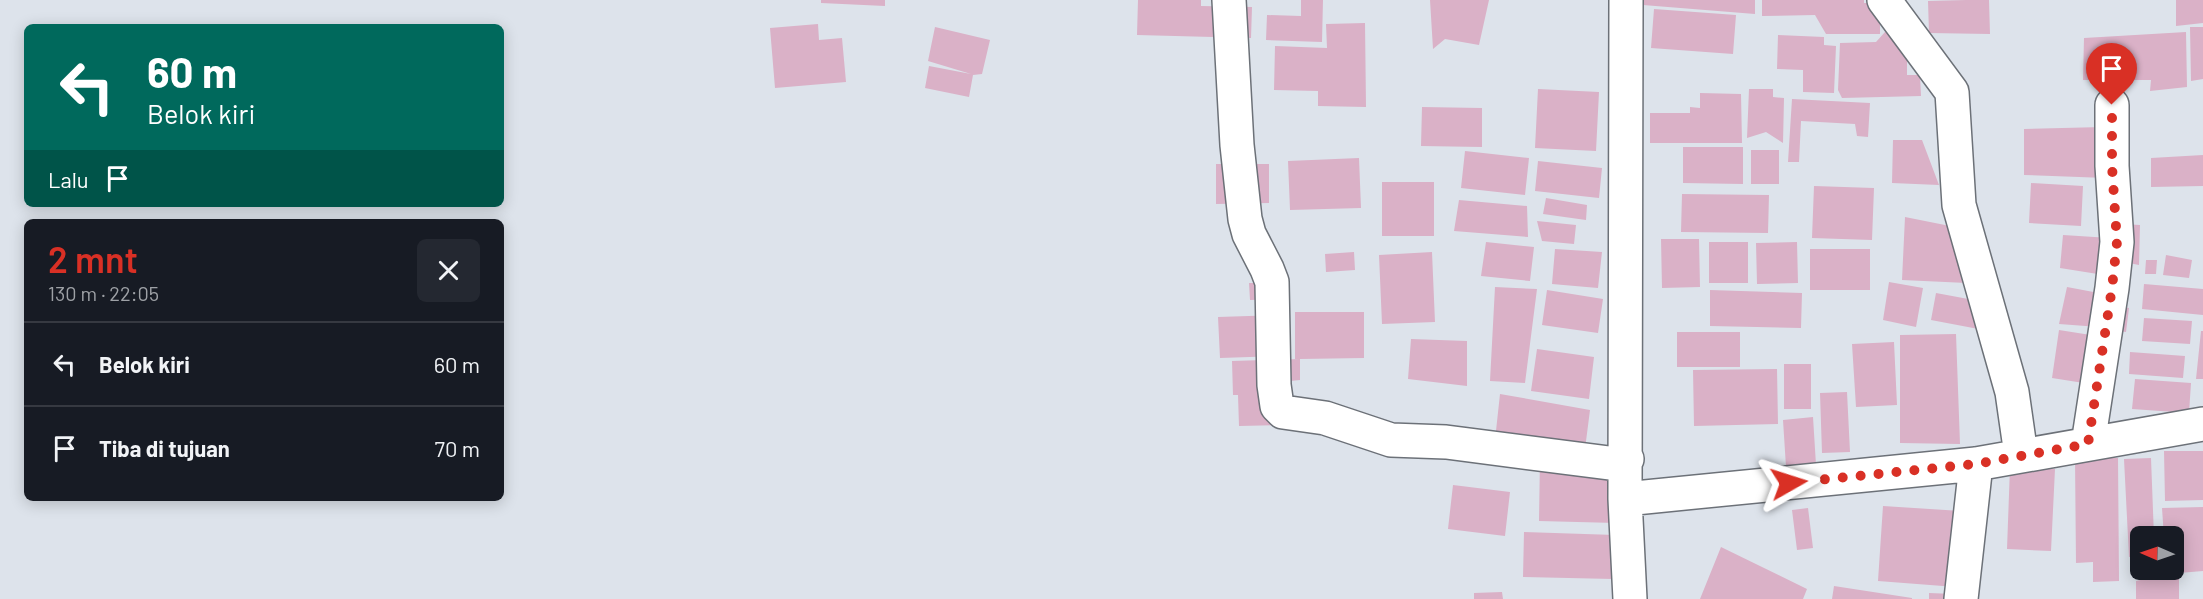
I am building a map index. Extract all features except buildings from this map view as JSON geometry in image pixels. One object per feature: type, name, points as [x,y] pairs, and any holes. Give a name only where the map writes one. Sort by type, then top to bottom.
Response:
[{"type":"street","points":[[1229,0],[1237,145],[1245,219],[1249,234],[1272,282],[1274,385],[1277,406],[1283,412],[1325,418],[1391,440],[1446,442],[1617,464],[1627,459]]},
{"type":"street","points":[[1626,0],[1627,459],[1625,499],[1630,599]]},
{"type":"street","points":[[1884,0],[1952,92],[1959,205],[2012,392],[2021,455]]},
{"type":"street","points":[[2088,444],[2117,242],[2112,166],[2112,105]]},
{"type":"street","points":[[1625,499],[1976,464],[2203,424]]},
{"type":"street","points":[[1961,599],[1976,464]]},
{"type":"route","points":[[1789,483],[1976,464],[2088,444],[2117,242],[2112,166],[2112,105]]}]
